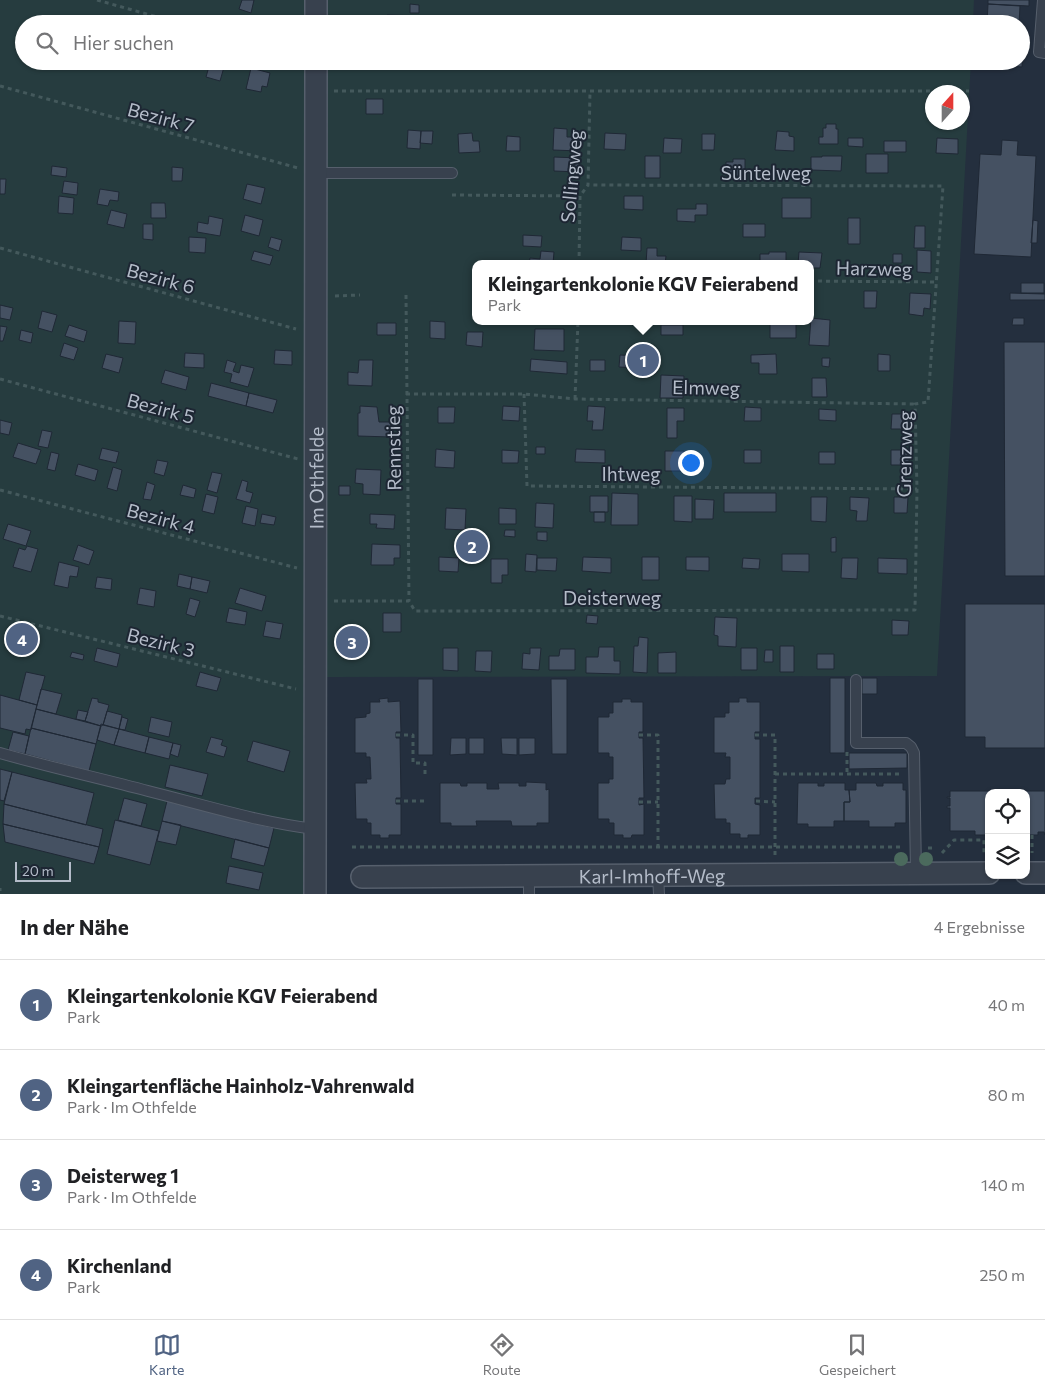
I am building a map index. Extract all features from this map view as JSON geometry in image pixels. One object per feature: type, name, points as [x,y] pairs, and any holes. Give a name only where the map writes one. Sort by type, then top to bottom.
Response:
[{"type":"street","points":[[316,0],[316,15]]},
{"type":"street","name":"Im Othfelde","points":[[315,894],[316,70]]},
{"type":"street","name":"Karl-Imhoff-Weg","points":[[362,877],[529,885],[658,885],[775,875],[810,884],[985,863]]},
{"type":"street","points":[[1030,864],[1045,873]]},
{"type":"lane","points":[[1043,0],[1039,52],[1045,53]]},
{"type":"lane","points":[[316,173],[452,173]]},
{"type":"lane","points":[[856,680],[856,743],[906,743],[912,747],[914,753],[916,872]]},
{"type":"lane","points":[[0,753],[256,820],[315,829]]},
{"type":"path","points":[[96,0],[150,15]]},
{"type":"path","name":"Bezirk 7","points":[[0,86],[316,173]]},
{"type":"path","points":[[316,90],[925,91]]},
{"type":"path","name":"Sollingweg","points":[[579,260],[580,196],[588,185],[590,92]]},
{"type":"path","name":"Süntelweg","points":[[588,185],[943,186]]},
{"type":"path","name":"Grenzweg","points":[[915,610],[917,489],[915,404],[928,402],[943,186]]},
{"type":"path","points":[[452,195],[580,196]]},
{"type":"path","name":"Bezirk 6","points":[[0,248],[316,335]]},
{"type":"path","name":"Harzweg","points":[[814,281],[936,282]]},
{"type":"path","points":[[316,296],[360,295]]},
{"type":"path","name":"Rennstieg","points":[[406,295],[408,601]]},
{"type":"path","points":[[576,399],[578,325]]},
{"type":"path","name":"Bezirk 5","points":[[0,378],[315,464]]},
{"type":"path","name":"Elmweg","points":[[406,394],[524,394],[576,399],[915,404]]},
{"type":"path","name":"Ihtweg","points":[[524,394],[527,486],[917,489]]},
{"type":"path","name":"Bezirk 4","points":[[0,490],[315,572]]},
{"type":"path","name":"Deisterweg","points":[[316,602],[408,601],[415,611],[915,610]]},
{"type":"path","name":"Bezirk 3","points":[[0,616],[299,690],[315,692]]},
{"type":"path","points":[[396,735],[413,736],[413,763],[425,763],[425,778]]},
{"type":"path","points":[[639,735],[658,735],[658,848]]},
{"type":"path","points":[[755,735],[774,735],[775,875]]},
{"type":"path","points":[[775,774],[914,774]]},
{"type":"path","points":[[396,801],[425,801]]},
{"type":"path","points":[[639,802],[658,802]]},
{"type":"path","points":[[756,802],[775,802]]},
{"type":"path","points":[[980,834],[980,840]]},
{"type":"path","points":[[1030,854],[1032,835]]},
{"type":"path","points":[[942,853],[954,840],[984,840],[985,852]]},
{"type":"path","points":[[352,847],[935,848]]},
{"type":"green space","points":[[0,0],[974,0],[973,15],[15,15],[15,70],[971,70],[970,85],[925,85],[925,130],[967,130],[937,676],[316,677],[315,894],[0,894]]},
{"type":"building","points":[[242,0],[254,0],[251,13],[239,9]]},
{"type":"building","points":[[988,0],[1029,0],[1029,6],[988,4]]},
{"type":"building","points":[[410,4],[419,5],[419,13],[410,13]]},
{"type":"building","points":[[988,4],[1020,6],[1020,15],[987,15]]},
{"type":"building","points":[[208,70],[223,70],[220,81],[206,77]]},
{"type":"building","points":[[251,70],[270,73],[267,87],[262,86],[261,92],[246,89]]},
{"type":"building","points":[[366,99],[383,99],[383,114],[366,114]]},
{"type":"building","points":[[826,124],[836,124],[838,144],[819,144],[819,137],[823,137],[823,128],[826,128]]},
{"type":"building","points":[[554,128],[567,129],[567,137],[581,137],[580,151],[553,150]]},
{"type":"building","points":[[408,130],[421,131],[420,149],[407,148]]},
{"type":"building","points":[[421,131],[433,131],[432,144],[420,143]]},
{"type":"building","points":[[777,131],[789,132],[789,136],[794,137],[794,151],[775,150]]},
{"type":"building","points":[[472,133],[473,141],[479,141],[480,152],[459,153],[458,134]]},
{"type":"building","points":[[605,133],[626,134],[625,150],[604,149]]},
{"type":"building","points":[[702,134],[715,134],[714,150],[702,150]]},
{"type":"building","points":[[507,136],[520,137],[520,151],[506,151]]},
{"type":"building","points":[[664,138],[682,139],[681,153],[663,153]]},
{"type":"building","points":[[848,138],[863,138],[863,147],[848,146]]},
{"type":"building","points":[[937,138],[958,139],[958,154],[936,153]]},
{"type":"building","points":[[1002,140],[1018,141],[1017,155],[1036,156],[1031,257],[974,254],[980,154],[1001,155]]},
{"type":"building","points":[[884,141],[906,141],[906,152],[884,152]]},
{"type":"building","points":[[866,154],[888,154],[888,173],[866,173]]},
{"type":"building","points":[[645,156],[660,156],[660,178],[645,178]]},
{"type":"building","points":[[842,156],[841,171],[811,170],[811,157]]},
{"type":"building","points":[[554,157],[579,158],[579,172],[554,171]]},
{"type":"building","points":[[733,159],[745,159],[745,176],[726,176],[726,162],[733,162]]},
{"type":"building","points":[[52,166],[67,168],[66,177],[51,175]]},
{"type":"building","points":[[172,167],[183,168],[182,181],[172,181]]},
{"type":"building","points":[[0,179],[6,179],[5,194],[0,194]]},
{"type":"building","points":[[64,181],[78,183],[77,195],[62,193]]},
{"type":"building","points":[[247,184],[265,188],[261,204],[243,199]]},
{"type":"building","points":[[100,189],[119,192],[118,201],[110,200],[108,206],[97,204]]},
{"type":"building","points":[[59,196],[74,198],[73,214],[58,213]]},
{"type":"building","points":[[624,196],[643,196],[643,210],[624,209]]},
{"type":"building","points":[[782,198],[811,198],[811,218],[782,218]]},
{"type":"building","points":[[151,203],[165,203],[166,218],[151,218]]},
{"type":"building","points":[[696,204],[707,204],[707,215],[695,215],[695,222],[677,221],[677,209],[696,209]]},
{"type":"building","points":[[111,210],[127,214],[124,228],[107,224]]},
{"type":"building","points":[[245,215],[263,220],[259,236],[241,231]]},
{"type":"building","points":[[209,216],[223,219],[220,236],[197,232],[198,222],[208,224]]},
{"type":"building","points":[[848,218],[860,218],[860,244],[848,244]]},
{"type":"building","points":[[1033,220],[1038,221],[1037,243],[1031,243]]},
{"type":"building","points":[[143,224],[153,224],[153,240],[143,239]]},
{"type":"building","points":[[743,224],[765,224],[765,237],[743,237]]},
{"type":"building","points":[[915,226],[925,226],[925,248],[914,248]]},
{"type":"building","points":[[523,235],[542,236],[541,247],[523,246]]},
{"type":"building","points":[[189,237],[206,238],[205,253],[189,252]]},
{"type":"building","points":[[271,237],[282,240],[279,251],[268,247]]},
{"type":"building","points":[[622,237],[641,238],[641,251],[621,250]]},
{"type":"building","points":[[647,248],[657,248],[657,256],[666,256],[666,260],[646,260]]},
{"type":"building","points":[[917,250],[931,251],[931,273],[917,272]]},
{"type":"building","points":[[254,251],[273,256],[270,265],[251,260]]},
{"type":"building","points":[[541,251],[554,252],[553,260],[530,260],[530,258],[540,259]]},
{"type":"building","points":[[769,252],[786,252],[786,260],[760,260],[760,254],[769,254]]},
{"type":"building","points":[[799,252],[822,253],[820,268],[814,268],[814,260],[798,260]]},
{"type":"building","points":[[893,254],[902,254],[902,263],[893,263]]},
{"type":"building","points":[[1021,283],[1044,283],[1044,293],[1021,293]]},
{"type":"building","points":[[864,291],[877,291],[876,308],[864,308]]},
{"type":"building","points":[[910,293],[931,294],[930,309],[924,308],[923,316],[909,314]]},
{"type":"building","points":[[1010,293],[1045,294],[1045,300],[1010,300]]},
{"type":"building","points":[[0,305],[13,308],[10,320],[0,318]]},
{"type":"building","points":[[42,311],[57,315],[52,332],[38,328]]},
{"type":"building","points":[[814,318],[830,320],[829,346],[809,345],[810,325],[814,325]]},
{"type":"building","points":[[1013,318],[1024,318],[1024,325],[1012,325]]},
{"type":"building","points":[[119,321],[136,322],[135,344],[118,343]]},
{"type":"building","points":[[430,321],[445,322],[445,339],[430,338]]},
{"type":"building","points":[[377,323],[396,323],[396,335],[377,335]]},
{"type":"building","points":[[69,325],[87,331],[84,342],[65,336]]},
{"type":"building","points":[[661,325],[683,325],[683,335],[661,335]]},
{"type":"building","points":[[770,325],[796,325],[796,338],[770,338]]},
{"type":"building","points":[[0,326],[7,327],[3,341],[0,341]]},
{"type":"building","points":[[535,329],[564,329],[564,351],[534,350]]},
{"type":"building","points":[[21,330],[33,333],[31,343],[19,340]]},
{"type":"building","points":[[467,332],[483,332],[482,347],[466,345]]},
{"type":"building","points":[[1004,342],[1045,342],[1045,576],[1005,576]]},
{"type":"building","points":[[64,343],[78,348],[74,360],[60,356]]},
{"type":"building","points":[[275,350],[292,351],[292,365],[274,364]]},
{"type":"building","points":[[185,353],[204,354],[204,368],[184,367]]},
{"type":"building","points":[[106,354],[123,358],[119,373],[102,368]]},
{"type":"building","points":[[776,354],[777,374],[759,374],[759,363],[751,363],[751,355]]},
{"type":"building","points":[[878,354],[890,355],[890,371],[878,371]]},
{"type":"building","points":[[620,355],[639,356],[639,368],[619,367]]},
{"type":"building","points":[[822,358],[830,358],[829,367],[822,366]]},
{"type":"building","points":[[531,359],[567,362],[567,374],[530,371]]},
{"type":"building","points":[[227,360],[236,363],[233,371],[239,373],[241,365],[254,368],[248,387],[230,382],[232,374],[224,372]]},
{"type":"building","points":[[359,360],[373,360],[372,386],[348,385],[348,372],[358,373]]},
{"type":"building","points":[[590,360],[605,360],[605,371],[590,371]]},
{"type":"building","points":[[645,360],[656,361],[656,373],[645,372]]},
{"type":"building","points":[[165,370],[189,377],[186,390],[161,383]]},
{"type":"building","points":[[661,375],[684,376],[683,398],[660,398]]},
{"type":"building","points":[[812,378],[826,378],[827,397],[812,397]]},
{"type":"building","points":[[211,383],[249,393],[246,406],[208,396]]},
{"type":"building","points":[[249,393],[277,400],[273,413],[246,406]]},
{"type":"building","points":[[360,406],[377,407],[379,422],[391,422],[391,437],[358,436],[358,413],[360,413]]},
{"type":"building","points":[[503,406],[520,407],[519,421],[502,420]]},
{"type":"building","points":[[588,406],[605,407],[603,430],[592,430],[593,421],[587,421]]},
{"type":"building","points":[[438,407],[455,407],[454,423],[438,423]]},
{"type":"building","points":[[745,407],[761,408],[761,421],[744,421]]},
{"type":"building","points":[[667,408],[684,408],[684,421],[677,421],[677,438],[667,438]]},
{"type":"building","points":[[819,409],[836,410],[836,421],[819,420]]},
{"type":"building","points":[[892,414],[910,414],[909,429],[891,429]]},
{"type":"building","points":[[0,420],[12,423],[9,435],[0,433]]},
{"type":"building","points":[[42,430],[52,432],[48,448],[38,446]]},
{"type":"building","points":[[18,443],[41,450],[36,464],[13,457]]},
{"type":"building","points":[[536,447],[545,447],[545,454],[536,454]]},
{"type":"building","points":[[102,448],[119,452],[116,463],[99,459]]},
{"type":"building","points":[[436,449],[455,451],[454,468],[435,467]]},
{"type":"building","points":[[576,449],[605,450],[605,463],[575,462]]},
{"type":"building","points":[[502,450],[519,451],[518,463],[502,463]]},
{"type":"building","points":[[744,450],[761,450],[761,463],[744,463]]},
{"type":"building","points":[[891,450],[909,450],[909,465],[891,465]]},
{"type":"building","points":[[665,451],[684,451],[683,471],[665,471]]},
{"type":"building","points":[[51,452],[59,454],[55,471],[47,469]]},
{"type":"building","points":[[819,452],[835,452],[835,464],[819,464]]},
{"type":"building","points":[[157,460],[168,462],[164,476],[154,473]]},
{"type":"building","points":[[78,464],[98,470],[95,481],[75,475]]},
{"type":"building","points":[[113,467],[122,470],[117,491],[107,488]]},
{"type":"building","points":[[356,469],[381,470],[380,495],[363,494],[363,484],[355,483]]},
{"type":"building","points":[[212,472],[222,474],[217,493],[207,490]]},
{"type":"building","points":[[242,480],[248,482],[246,491],[253,493],[250,503],[236,499]]},
{"type":"building","points":[[147,482],[155,485],[151,500],[143,499]]},
{"type":"building","points":[[183,485],[196,489],[194,498],[180,495]]},
{"type":"building","points":[[339,486],[350,486],[350,495],[339,495]]},
{"type":"building","points":[[612,493],[638,494],[638,525],[611,525]]},
{"type":"building","points":[[724,493],[776,493],[776,512],[724,512]]},
{"type":"building","points":[[206,494],[218,497],[214,514],[202,511]]},
{"type":"building","points":[[590,496],[608,496],[608,512],[590,512]]},
{"type":"building","points":[[674,496],[692,496],[692,522],[674,521]]},
{"type":"building","points":[[811,497],[827,497],[826,522],[811,521]]},
{"type":"building","points":[[850,497],[869,498],[867,521],[856,521],[857,511],[850,510]]},
{"type":"building","points":[[894,497],[908,497],[907,513],[894,513]]},
{"type":"building","points":[[695,499],[714,500],[713,519],[695,519]]},
{"type":"building","points":[[536,503],[554,504],[553,528],[535,527]]},
{"type":"building","points":[[246,506],[258,509],[255,526],[242,523]]},
{"type":"building","points":[[446,508],[466,509],[465,530],[445,529]]},
{"type":"building","points":[[499,508],[516,509],[516,524],[499,524]]},
{"type":"building","points":[[594,512],[605,512],[605,522],[594,522]]},
{"type":"building","points":[[262,514],[276,517],[274,525],[260,523]]},
{"type":"building","points":[[370,514],[395,515],[394,529],[376,528],[377,524],[370,524]]},
{"type":"building","points":[[8,524],[31,531],[26,546],[3,539]]},
{"type":"building","points":[[505,530],[515,530],[515,537],[504,536]]},
{"type":"building","points":[[537,532],[547,532],[547,541],[537,540]]},
{"type":"building","points":[[836,537],[836,552],[831,552],[831,538]]},
{"type":"building","points":[[372,544],[400,545],[400,558],[394,558],[394,565],[371,565]]},
{"type":"building","points":[[78,545],[94,551],[89,565],[73,560]]},
{"type":"building","points":[[27,546],[38,549],[31,572],[13,567],[19,548],[25,550]]},
{"type":"building","points":[[526,554],[537,555],[536,572],[525,571]]},
{"type":"building","points":[[782,554],[809,554],[809,572],[782,571]]},
{"type":"building","points":[[439,557],[459,558],[458,572],[439,571]]},
{"type":"building","points":[[583,557],[611,558],[611,573],[582,571]]},
{"type":"building","points":[[642,557],[659,557],[659,580],[642,580]]},
{"type":"building","points":[[686,557],[709,557],[709,571],[686,570]]},
{"type":"building","points":[[537,558],[557,558],[556,571],[537,570]]},
{"type":"building","points":[[743,558],[760,559],[759,569],[742,568]]},
{"type":"building","points":[[842,558],[858,558],[857,579],[841,578]]},
{"type":"building","points":[[878,558],[907,559],[907,574],[878,573]]},
{"type":"building","points":[[491,559],[508,559],[508,575],[502,575],[502,583],[491,583]]},
{"type":"building","points":[[59,562],[79,567],[77,577],[70,576],[68,588],[54,585]]},
{"type":"building","points":[[179,574],[192,577],[190,589],[177,586]]},
{"type":"building","points":[[97,577],[112,579],[111,590],[95,588]]},
{"type":"building","points":[[192,577],[210,581],[207,593],[190,589]]},
{"type":"building","points":[[140,588],[156,591],[154,607],[137,604]]},
{"type":"building","points":[[240,588],[266,596],[262,611],[235,603]]},
{"type":"building","points":[[190,598],[200,601],[195,617],[186,614]]},
{"type":"building","points":[[965,604],[1045,604],[1045,748],[985,748],[985,737],[965,737]]},
{"type":"building","points":[[229,608],[247,612],[245,625],[226,622]]},
{"type":"building","points":[[383,613],[401,613],[401,632],[383,632]]},
{"type":"building","points":[[587,615],[598,616],[597,624],[586,623]]},
{"type":"building","points":[[715,617],[737,618],[736,647],[718,646],[718,636],[714,635]]},
{"type":"building","points":[[892,620],[909,621],[908,635],[892,635]]},
{"type":"building","points":[[266,621],[283,624],[280,639],[263,636]]},
{"type":"building","points":[[639,637],[648,638],[647,673],[633,672],[634,646],[638,646]]},
{"type":"building","points":[[780,646],[794,646],[794,672],[780,672]]},
{"type":"building","points":[[599,647],[614,647],[614,661],[620,661],[620,674],[586,673],[586,657],[598,657]]},
{"type":"building","points":[[97,648],[120,654],[117,667],[94,661]]},
{"type":"building","points":[[443,648],[458,648],[458,671],[443,670]]},
{"type":"building","points":[[530,648],[541,648],[539,670],[522,669],[523,653],[530,654]]},
{"type":"building","points":[[741,648],[757,648],[757,670],[741,670]]},
{"type":"building","points":[[560,649],[575,649],[575,670],[549,670],[549,656],[559,656]]},
{"type":"building","points":[[765,650],[773,650],[773,662],[764,662]]},
{"type":"building","points":[[476,651],[492,651],[491,672],[475,671]]},
{"type":"building","points":[[72,652],[84,655],[83,660],[70,657]]},
{"type":"building","points":[[676,652],[676,673],[658,673],[658,653]]},
{"type":"building","points":[[817,654],[834,654],[834,669],[817,669]]},
{"type":"building","points":[[26,672],[45,676],[37,705],[19,700]]},
{"type":"building","points":[[200,672],[221,678],[217,691],[196,686]]},
{"type":"building","points":[[830,678],[845,678],[845,753],[830,753]]},
{"type":"building","points":[[862,678],[877,678],[877,694],[862,694]]},
{"type":"building","points":[[418,679],[433,679],[433,755],[418,755]]},
{"type":"building","points":[[551,679],[567,679],[567,754],[552,754]]},
{"type":"building","points":[[41,689],[62,694],[56,714],[36,709]]},
{"type":"building","points":[[0,695],[37,705],[31,730],[26,729],[25,734],[0,728]]},
{"type":"building","points":[[92,698],[109,705],[103,725],[101,726],[85,721]]},
{"type":"building","points":[[388,698],[388,702],[400,701],[401,732],[396,732],[396,738],[400,738],[401,798],[396,798],[396,804],[401,804],[401,835],[389,835],[389,838],[380,838],[380,835],[371,835],[371,823],[367,823],[367,819],[356,819],[355,783],[367,783],[366,779],[371,779],[370,757],[366,757],[366,753],[355,753],[355,718],[366,717],[366,714],[370,713],[370,702],[380,702],[379,699]]},
{"type":"building","points":[[739,698],[747,698],[747,702],[760,702],[760,732],[755,732],[755,739],[760,739],[760,798],[755,798],[755,804],[760,805],[760,835],[748,835],[748,838],[740,838],[740,834],[730,834],[730,823],[726,823],[726,819],[715,819],[714,784],[725,784],[726,779],[730,779],[730,757],[725,757],[726,753],[714,753],[714,717],[725,717],[725,713],[729,713],[729,702],[739,702]]},
{"type":"building","points":[[622,699],[631,699],[631,702],[643,702],[643,732],[639,732],[639,738],[643,738],[644,798],[639,798],[639,805],[644,804],[644,835],[632,835],[631,838],[623,838],[623,835],[614,835],[614,823],[609,823],[609,819],[598,819],[598,783],[609,783],[609,779],[613,779],[613,757],[609,757],[609,753],[598,753],[598,717],[609,717],[609,713],[613,713],[613,702],[622,702]]},
{"type":"building","points":[[36,709],[101,726],[96,744],[31,728]]},
{"type":"building","points":[[78,710],[88,712],[85,721],[76,719]]},
{"type":"building","points":[[107,711],[122,715],[119,729],[103,725]]},
{"type":"building","points":[[122,717],[128,719],[125,730],[119,729]]},
{"type":"building","points":[[151,717],[172,722],[169,737],[148,732]]},
{"type":"building","points":[[101,724],[119,729],[114,745],[97,740]]},
{"type":"building","points":[[31,728],[96,744],[89,771],[25,754]]},
{"type":"building","points":[[119,729],[149,737],[145,753],[114,745]]},
{"type":"building","points":[[13,732],[29,736],[25,754],[8,750]]},
{"type":"building","points":[[149,737],[173,743],[169,759],[145,753]]},
{"type":"building","points":[[211,737],[223,740],[221,745],[227,747],[224,757],[206,752]]},
{"type":"building","points":[[451,738],[466,738],[466,754],[450,755]]},
{"type":"building","points":[[469,738],[484,738],[484,754],[469,754]]},
{"type":"building","points":[[501,738],[517,738],[517,755],[502,754]]},
{"type":"building","points":[[519,738],[535,738],[535,754],[519,755]]},
{"type":"building","points":[[253,741],[290,751],[284,772],[247,761]]},
{"type":"building","points":[[173,743],[181,745],[178,757],[170,754]]},
{"type":"building","points":[[849,753],[907,753],[907,768],[849,769]]},
{"type":"building","points":[[170,765],[208,774],[202,796],[165,787]]},
{"type":"building","points":[[0,769],[12,772],[4,801],[0,800]]},
{"type":"building","points":[[12,772],[94,793],[86,825],[4,804]]},
{"type":"building","points":[[526,782],[546,783],[546,790],[549,789],[549,823],[537,823],[537,826],[512,826],[511,821],[476,821],[477,826],[451,826],[451,823],[440,823],[440,783],[460,783],[461,786],[467,786],[467,783],[487,783],[487,789],[499,789],[498,783],[519,783],[519,786],[526,786]]},
{"type":"building","points":[[798,783],[818,783],[818,786],[824,786],[824,783],[845,783],[845,790],[849,790],[850,802],[844,802],[844,821],[834,821],[834,827],[808,827],[808,824],[797,824]]},
{"type":"building","points":[[856,783],[876,783],[877,786],[883,786],[883,783],[903,783],[903,790],[906,790],[906,823],[895,823],[895,827],[869,827],[869,821],[844,821],[844,802],[850,802],[849,790],[856,790]]},
{"type":"building","points":[[950,791],[985,791],[985,835],[975,835],[975,831],[950,831],[950,808],[947,808],[947,806],[950,806],[950,798],[947,797],[950,797]]},
{"type":"building","points":[[1030,791],[1045,791],[1045,835],[1044,832],[1038,832],[1038,835],[1030,835]]},
{"type":"building","points":[[124,798],[147,804],[141,826],[118,820]]},
{"type":"building","points":[[167,801],[274,828],[269,848],[162,821]]},
{"type":"building","points":[[4,804],[103,829],[99,847],[3,824]]},
{"type":"building","points":[[115,820],[159,831],[150,865],[107,854]]},
{"type":"building","points":[[162,821],[181,825],[176,845],[157,841]]},
{"type":"building","points":[[3,824],[99,847],[94,864],[5,842]]},
{"type":"building","points":[[235,839],[269,848],[264,866],[231,858]]},
{"type":"building","points":[[229,866],[263,873],[259,890],[226,883]]},
{"type":"place","name":"Kleingartenkolonie KGV Feierabend","points":[[643,360]]},
{"type":"place","name":"Kleingartenfläche Hainholz-Vahrenwald","points":[[472,546]]},
{"type":"place","name":"Kirchenland","points":[[22,639]]},
{"type":"place","name":"Deisterweg 1","points":[[352,642]]}]
